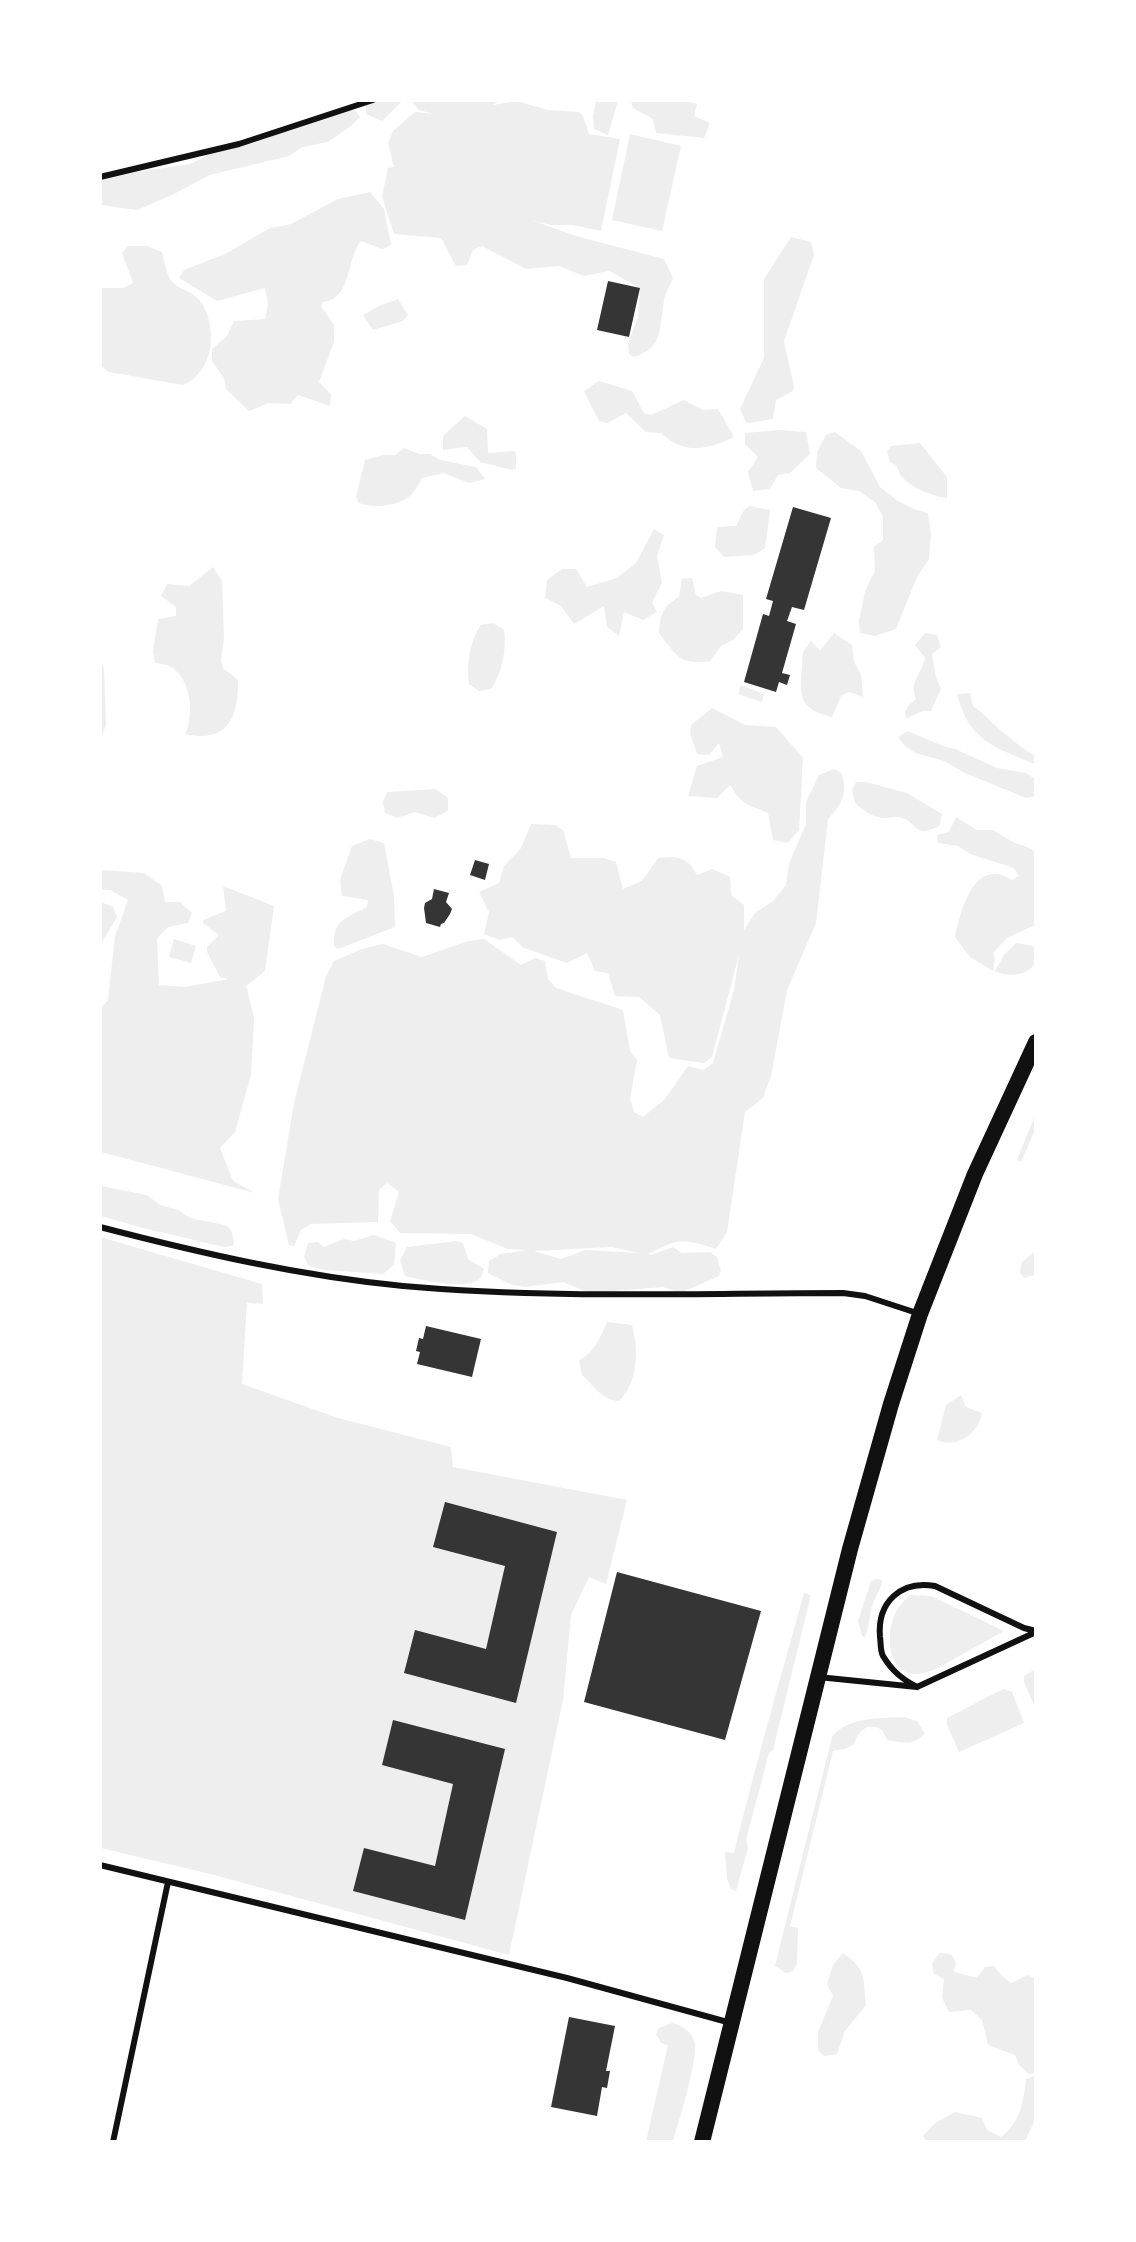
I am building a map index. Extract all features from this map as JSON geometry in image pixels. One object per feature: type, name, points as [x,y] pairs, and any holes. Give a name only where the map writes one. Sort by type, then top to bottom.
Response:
[{"type":"highway","points":[[702,2142],[818,1677],[891,1404],[920,1314],[975,1174],[1035,1042]]},
{"type":"street","points":[[100,177],[239,144],[373,100]]},
{"type":"street","points":[[100,1227],[259,1265],[404,1286],[567,1293],[843,1293],[865,1296],[920,1314]]},
{"type":"street","points":[[917,1687],[898,1677],[882,1653],[879,1627],[887,1603],[902,1589],[919,1583],[935,1586],[1035,1631]]},
{"type":"street","points":[[818,1677],[917,1687],[1035,1631]]},
{"type":"street","points":[[100,1865],[567,1978],[731,2023]]},
{"type":"street","points":[[113,2142],[168,1882]]},
{"type":"shaded area","points":[[681,100],[697,104],[694,116],[710,123],[704,138],[656,133],[653,119],[633,108],[631,101]]},
{"type":"shaded area","points":[[378,101],[401,102],[382,121],[366,114],[366,104]]},
{"type":"shaded area","points":[[411,101],[499,101],[493,105],[517,101],[548,110],[579,112],[583,116],[589,134],[620,139],[601,231],[573,225],[551,225],[531,220],[576,236],[664,259],[673,278],[665,298],[658,335],[651,348],[634,357],[629,354],[628,344],[638,317],[640,288],[609,271],[584,276],[559,266],[526,269],[482,246],[473,250],[467,265],[456,266],[441,238],[394,234],[382,196],[388,168],[394,167],[388,143],[393,131],[415,112],[434,114],[419,110]]},
{"type":"shaded area","points":[[596,101],[618,101],[608,135],[594,129],[593,117]]},
{"type":"shaded area","points":[[352,110],[356,111],[360,117],[328,142],[302,147],[289,156],[210,175],[137,210],[101,205],[100,180],[190,164],[227,146],[254,143],[301,124]]},
{"type":"shaded area","points":[[630,134],[681,146],[662,231],[612,220]]},
{"type":"shaded area","points":[[370,192],[384,209],[391,245],[382,249],[361,241],[356,249],[344,286],[339,294],[323,302],[321,306],[334,325],[334,342],[319,382],[331,394],[330,406],[298,395],[290,404],[269,403],[249,411],[226,389],[224,378],[212,361],[212,349],[227,336],[234,321],[265,319],[268,305],[265,288],[217,301],[179,278],[184,270],[225,254],[270,228],[291,224],[338,199]]},
{"type":"shaded area","points":[[791,237],[811,242],[814,255],[784,341],[794,387],[793,391],[776,400],[773,419],[749,423],[746,422],[740,409],[764,358],[764,279]]},
{"type":"shaded area","points":[[128,246],[147,246],[162,252],[170,279],[197,298],[206,312],[211,336],[207,360],[193,379],[183,385],[109,372],[101,366],[101,288],[123,288],[133,283],[122,253]]},
{"type":"shaded area","points":[[398,299],[408,315],[403,321],[373,330],[363,315]]},
{"type":"shaded area","points":[[599,381],[632,391],[644,413],[651,415],[684,400],[703,410],[718,409],[734,437],[715,445],[688,448],[661,433],[646,432],[626,413],[607,423],[599,421],[584,391]]},
{"type":"shaded area","points":[[465,416],[487,429],[488,453],[514,451],[516,469],[480,462],[467,447],[443,450],[443,436]]},
{"type":"shaded area","points":[[779,430],[806,432],[810,454],[790,473],[778,475],[770,489],[753,491],[748,472],[758,457],[745,444],[745,433]]},
{"type":"shaded area","points":[[835,432],[861,451],[880,487],[898,501],[928,513],[931,533],[929,559],[917,577],[896,629],[875,636],[860,633],[859,621],[865,591],[875,571],[874,547],[883,540],[883,517],[876,503],[859,491],[841,488],[816,468],[817,452],[826,435]]},
{"type":"shaded area","points":[[920,443],[947,477],[947,498],[930,494],[907,482],[896,465],[890,462],[887,452],[891,446]]},
{"type":"shaded area","points":[[404,448],[419,454],[430,454],[440,460],[476,467],[485,479],[469,483],[444,473],[422,478],[411,495],[400,502],[378,506],[359,503],[356,497],[365,460],[383,455],[395,455]]},
{"type":"shaded area","points":[[750,506],[770,510],[765,548],[754,555],[724,557],[715,547],[717,527],[736,526],[744,510]]},
{"type":"shaded area","points":[[654,529],[664,535],[657,556],[662,583],[652,602],[657,612],[643,620],[624,612],[619,636],[607,627],[604,606],[574,624],[561,606],[545,598],[547,580],[562,569],[576,569],[587,587],[617,578],[636,563]]},
{"type":"shaded area","points":[[213,567],[222,581],[224,637],[221,661],[223,668],[238,680],[238,693],[233,716],[228,725],[211,735],[199,736],[185,734],[190,707],[182,678],[169,666],[155,663],[153,651],[158,619],[176,616],[176,607],[161,596],[167,584],[189,586]]},
{"type":"shaded area","points":[[692,578],[696,595],[701,598],[721,591],[743,595],[743,629],[733,640],[721,646],[710,661],[685,660],[670,648],[659,633],[663,612],[679,597],[682,579]]},
{"type":"shaded area","points":[[493,623],[504,630],[503,661],[491,689],[479,691],[469,684],[470,653],[481,625]]},
{"type":"shaded area","points":[[834,633],[852,645],[854,662],[861,674],[863,697],[849,692],[841,696],[832,717],[821,714],[807,705],[801,693],[801,686],[803,655],[806,648],[811,641],[820,651]]},
{"type":"shaded area","points":[[925,633],[937,635],[941,647],[932,654],[936,677],[941,689],[931,711],[922,711],[906,719],[905,712],[916,699],[915,683],[925,658],[915,645]]},
{"type":"shaded area","points":[[101,660],[104,669],[106,725],[101,738]]},
{"type":"shaded area","points":[[741,685],[764,694],[762,702],[738,694]]},
{"type":"shaded area","points":[[970,693],[974,707],[1035,756],[1035,764],[995,747],[976,732],[962,710],[957,694]]},
{"type":"shaded area","points":[[712,708],[745,725],[776,727],[803,758],[799,830],[788,843],[773,840],[768,813],[746,803],[730,785],[717,798],[688,796],[697,766],[723,757],[719,743],[709,755],[697,754],[690,734],[691,725]]},
{"type":"shaded area","points":[[907,731],[997,768],[1026,773],[1035,779],[1035,796],[1026,798],[965,773],[944,761],[915,753],[898,737]]},
{"type":"shaded area","points":[[834,769],[841,773],[844,792],[837,809],[828,819],[816,923],[787,990],[771,1076],[763,1098],[745,1112],[727,1232],[716,1249],[681,1241],[648,1254],[673,1247],[682,1253],[710,1252],[717,1257],[721,1271],[719,1276],[680,1293],[663,1287],[590,1293],[563,1282],[525,1287],[510,1284],[488,1273],[489,1261],[501,1254],[527,1250],[508,1249],[471,1234],[400,1233],[390,1221],[399,1192],[387,1183],[379,1190],[378,1222],[311,1224],[301,1230],[294,1246],[289,1245],[278,1199],[294,1103],[326,976],[334,961],[362,949],[383,944],[422,957],[468,941],[484,939],[521,965],[535,958],[545,961],[548,979],[556,988],[623,1010],[630,1051],[637,1060],[630,1099],[634,1112],[643,1117],[665,1099],[688,1066],[703,1070],[713,1063],[734,990],[739,955],[712,1057],[704,1063],[669,1058],[660,1015],[639,997],[615,996],[608,973],[595,971],[587,953],[567,963],[524,948],[512,937],[499,940],[484,934],[489,912],[479,892],[499,883],[504,866],[521,848],[531,824],[555,825],[563,830],[571,858],[604,858],[616,862],[623,889],[642,881],[658,858],[671,857],[686,861],[697,875],[712,869],[730,877],[731,895],[744,905],[744,930],[755,913],[773,901],[786,885],[789,864],[806,824],[806,802],[819,775]],"holes":[[[611,1247],[639,1253],[585,1250],[561,1259],[534,1251]]]},
{"type":"shaded area","points":[[856,782],[866,782],[907,793],[942,814],[940,825],[925,831],[916,828],[904,819],[871,815],[855,803],[852,790]]},
{"type":"shaded area","points":[[436,789],[448,798],[448,811],[434,818],[415,812],[397,818],[385,813],[383,802],[387,792]]},
{"type":"shaded area","points":[[956,817],[977,830],[993,830],[1013,842],[1032,849],[1035,854],[1035,925],[1007,938],[993,953],[995,959],[993,971],[970,957],[955,937],[959,918],[967,896],[980,879],[998,874],[1012,880],[1019,876],[1014,868],[970,854],[958,846],[938,843],[937,835],[949,832]]},
{"type":"shaded area","points":[[370,839],[384,843],[394,896],[395,927],[338,949],[334,946],[334,937],[338,925],[347,917],[367,907],[368,900],[342,896],[340,880],[352,846]]},
{"type":"shaded area","points":[[101,870],[144,873],[162,886],[165,902],[180,902],[192,913],[188,923],[168,927],[157,938],[159,985],[185,987],[229,979],[220,977],[207,952],[207,947],[219,935],[203,923],[203,920],[226,911],[223,886],[274,906],[265,971],[245,987],[254,1018],[251,1075],[235,1132],[220,1148],[233,1181],[255,1193],[101,1152],[101,1008],[108,1000],[115,936],[128,900],[110,890],[101,890]]},
{"type":"shaded area","points":[[101,902],[113,907],[117,917],[101,944]]},
{"type":"shaded area","points":[[174,939],[196,946],[191,963],[169,957]]},
{"type":"shaded area","points":[[1016,943],[1033,946],[1036,955],[1032,968],[1026,972],[1011,975],[995,971],[1004,955]]},
{"type":"shaded area","points":[[1035,1115],[1035,1130],[1021,1162],[1017,1160]]},
{"type":"shaded area","points":[[101,1186],[147,1195],[160,1205],[178,1210],[190,1218],[225,1225],[231,1230],[233,1246],[224,1247],[101,1216]]},
{"type":"shaded area","points":[[374,1235],[396,1243],[394,1265],[383,1274],[325,1270],[309,1266],[304,1257],[308,1243],[318,1242],[324,1247],[344,1239],[354,1241]]},
{"type":"shaded area","points":[[100,1237],[262,1284],[263,1304],[247,1303],[242,1384],[338,1418],[451,1447],[453,1467],[627,1500],[606,1584],[589,1577],[571,1615],[563,1700],[509,1955],[214,1875],[101,1848]]},
{"type":"shaded area","points":[[457,1241],[463,1243],[468,1259],[484,1269],[481,1277],[474,1282],[444,1283],[405,1276],[400,1260],[407,1247]]},
{"type":"shaded area","points":[[1035,1251],[1035,1275],[1024,1278],[1020,1273],[1021,1263]]},
{"type":"shaded area","points":[[607,1322],[632,1325],[636,1345],[635,1365],[630,1385],[619,1401],[608,1398],[594,1388],[582,1375],[579,1360],[593,1349]]},
{"type":"shaded area","points":[[961,1395],[966,1407],[982,1413],[977,1427],[959,1441],[937,1440],[946,1405]]},
{"type":"shaded area","points":[[882,1580],[882,1583],[873,1603],[865,1637],[862,1636],[858,1621],[871,1581]]},
{"type":"shaded area","points":[[804,1593],[811,1595],[773,1750],[769,1753],[746,1840],[748,1848],[736,1891],[731,1889],[727,1879],[725,1852],[734,1853]]},
{"type":"shaded area","points":[[910,1595],[931,1596],[1004,1631],[936,1669],[919,1674],[908,1673],[896,1663],[890,1647],[890,1638],[896,1611]]},
{"type":"shaded area","points":[[1035,1669],[1035,1708],[1024,1682],[1024,1676]]},
{"type":"shaded area","points":[[1003,1689],[1012,1692],[1024,1723],[959,1752],[947,1725],[947,1718]]},
{"type":"shaded area","points":[[904,1717],[917,1721],[925,1733],[917,1740],[903,1743],[887,1740],[882,1730],[877,1727],[868,1727],[861,1731],[854,1744],[845,1749],[833,1751],[790,1926],[798,1928],[797,1964],[793,1971],[786,1973],[775,1966],[832,1737],[838,1730],[855,1722],[875,1718]]},
{"type":"shaded area","points":[[843,1953],[860,1970],[864,1981],[866,2005],[845,2031],[837,2054],[824,2056],[818,2050],[818,2032],[833,1996],[827,1984],[833,1965]]},
{"type":"shaded area","points":[[940,1953],[951,1954],[956,1962],[954,1972],[977,1978],[985,1967],[994,1966],[1011,1983],[1028,1975],[1035,1979],[1035,2073],[1029,2074],[1019,2065],[1015,2055],[988,2045],[982,2020],[971,2010],[949,2012],[942,1998],[944,1979],[934,1974],[932,1963]]},
{"type":"shaded area","points":[[672,2023],[687,2030],[694,2040],[695,2052],[690,2077],[673,2141],[646,2141],[668,2045],[661,2043],[656,2034],[659,2028]]},
{"type":"shaded area","points":[[1035,2076],[1035,2120],[1025,2141],[926,2141],[923,2136],[935,2123],[955,2112],[982,2118],[987,2130],[1001,2137],[1017,2118],[1026,2079]]},
{"type":"building","points":[[608,281],[640,288],[629,337],[597,330]]},
{"type":"building","points":[[793,507],[831,518],[804,610],[792,607],[787,621],[796,624],[782,673],[790,675],[787,685],[779,682],[776,692],[744,682],[763,614],[769,616],[773,601],[766,599]]},
{"type":"building","points":[[475,860],[489,864],[485,880],[470,875]]},
{"type":"building","points":[[434,889],[449,893],[446,902],[452,909],[440,927],[426,923],[425,903],[432,899]]},
{"type":"building","points":[[426,1326],[481,1339],[472,1377],[417,1364],[420,1352],[416,1351],[419,1338],[423,1339]]},
{"type":"building","points":[[445,1502],[557,1532],[516,1703],[404,1673],[415,1630],[486,1649],[505,1566],[433,1547]]},
{"type":"building","points":[[617,1572],[761,1611],[725,1740],[584,1702]]},
{"type":"building","points":[[393,1720],[505,1749],[465,1920],[353,1891],[364,1848],[435,1866],[453,1784],[382,1765]]},
{"type":"building","points":[[569,2017],[615,2026],[606,2071],[610,2071],[607,2088],[602,2087],[597,2116],[551,2107]]}]
